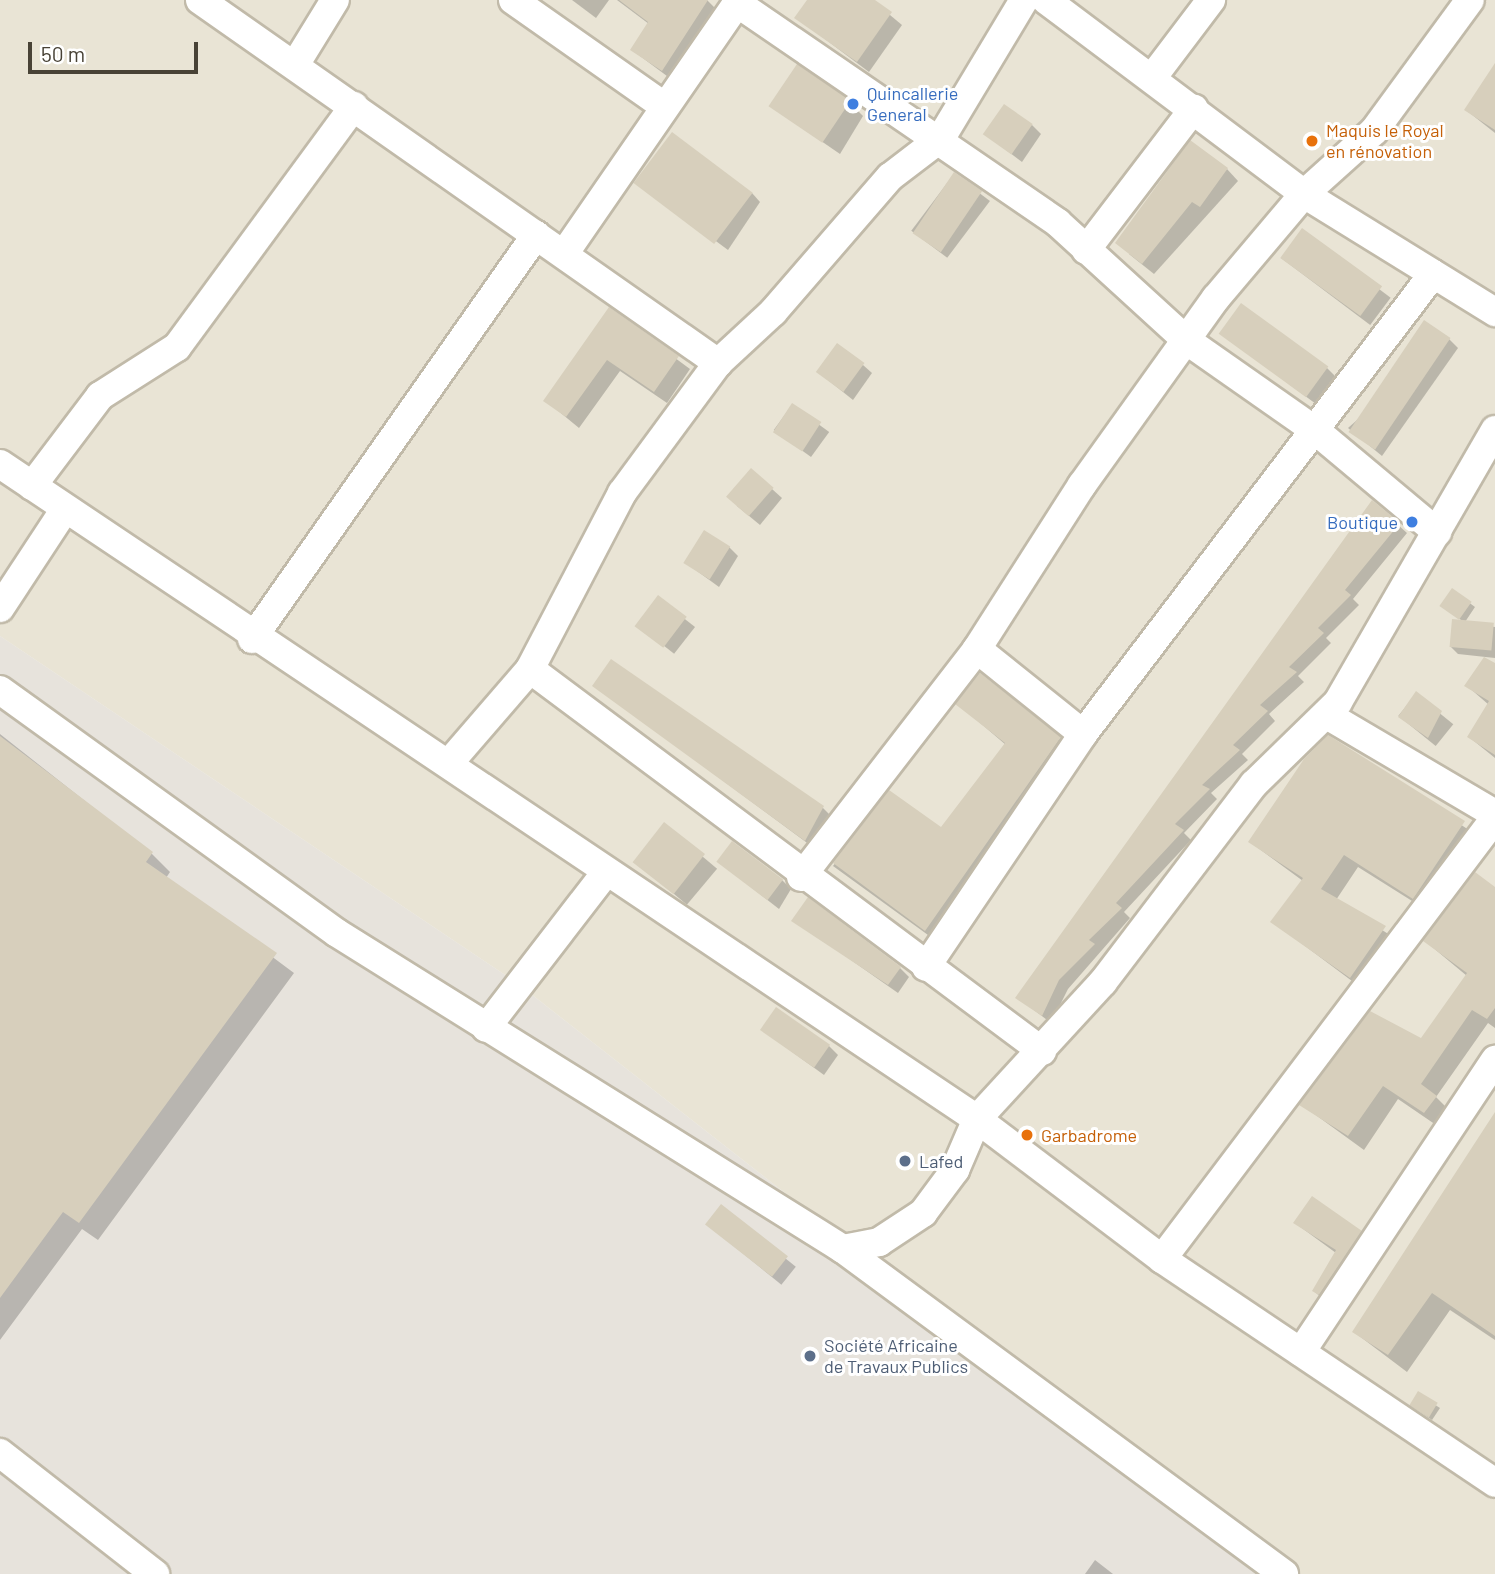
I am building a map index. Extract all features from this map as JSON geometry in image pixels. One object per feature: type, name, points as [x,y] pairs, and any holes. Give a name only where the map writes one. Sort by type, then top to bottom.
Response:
[{"type":"street","points":[[200,0],[718,363]]},
{"type":"street","points":[[295,65],[335,0]]},
{"type":"street","points":[[513,0],[664,106]]},
{"type":"street","points":[[449,762],[530,669],[622,492],[718,363],[773,312],[890,177],[941,138],[1024,0]]},
{"type":"street","points":[[1046,0],[1194,108],[1304,194],[1433,274],[1492,304]]},
{"type":"street","points":[[1152,78],[1211,0]]},
{"type":"street","points":[[801,877],[977,649],[1082,485],[1186,340],[1304,194],[1374,131],[1470,0]]},
{"type":"street","points":[[564,254],[738,1],[941,138],[1086,250],[1186,340],[1316,432],[1437,532]]},
{"type":"street","points":[[32,486],[100,396],[177,347],[354,106]]},
{"type":"street","points":[[1086,250],[1194,108]]},
{"type":"street","points":[[252,639],[536,235]]},
{"type":"street","points":[[926,967],[1083,734],[1316,432],[1433,274]]},
{"type":"street","points":[[843,1250],[879,1242],[923,1213],[954,1170],[977,1119],[1042,1051],[1179,887],[1254,784],[1327,715],[1495,430]]},
{"type":"street","points":[[0,464],[252,639],[449,762],[606,872],[977,1119],[1162,1259],[1494,1481]]},
{"type":"street","points":[[0,608],[65,509]]},
{"type":"street","points":[[977,649],[1083,734]]},
{"type":"street","points":[[530,669],[801,877],[1042,1051]]},
{"type":"street","points":[[0,690],[337,933],[843,1250],[1284,1574]]},
{"type":"street","points":[[1162,1259],[1495,816],[1327,715]]},
{"type":"street","points":[[486,1028],[606,872]]},
{"type":"street","points":[[1301,1352],[1495,1060]]},
{"type":"street","points":[[0,1453],[155,1574]]},
{"type":"shaded area","points":[[0,0],[1495,0],[1495,1574],[1271,1574],[517,983],[0,636]]},
{"type":"shaded area","points":[[0,636],[517,983],[1271,1574],[0,1574]]},
{"type":"building","points":[[619,0],[708,0],[662,71],[630,50],[648,22]]},
{"type":"building","points":[[807,0],[875,0],[892,12],[857,62],[794,18]]},
{"type":"building","points":[[1495,63],[1495,130],[1464,110]]},
{"type":"building","points":[[797,64],[851,100],[822,143],[768,106]]},
{"type":"building","points":[[1004,104],[1033,124],[1011,154],[983,134]]},
{"type":"building","points":[[672,132],[753,193],[714,244],[633,183]]},
{"type":"building","points":[[1190,140],[1228,168],[1200,207],[1192,202],[1142,264],[1115,243]]},
{"type":"building","points":[[954,172],[982,191],[941,252],[913,233]]},
{"type":"building","points":[[1302,228],[1382,286],[1360,316],[1280,258]]},
{"type":"building","points":[[1241,303],[1328,366],[1306,397],[1219,334]]},
{"type":"building","points":[[609,307],[679,356],[654,392],[607,360],[566,417],[543,401]]},
{"type":"building","points":[[1424,320],[1451,338],[1375,450],[1349,432]]},
{"type":"building","points":[[837,343],[865,363],[843,392],[816,372]]},
{"type":"building","points":[[792,403],[821,422],[802,451],[773,432]]},
{"type":"building","points":[[751,468],[774,488],[749,516],[726,497]]},
{"type":"building","points":[[1372,500],[1400,523],[1345,590],[1351,595],[1318,628],[1324,633],[1289,667],[1297,672],[1260,705],[1268,711],[1233,745],[1240,750],[1202,785],[1210,789],[1175,824],[1184,830],[1116,903],[1122,908],[1089,940],[1095,944],[1059,980],[1042,1016],[1015,998]]},
{"type":"building","points":[[704,530],[730,546],[710,580],[683,563]]},
{"type":"building","points":[[1452,588],[1472,602],[1459,620],[1439,606]]},
{"type":"building","points":[[658,595],[687,617],[663,648],[635,626]]},
{"type":"building","points":[[1452,619],[1494,623],[1491,651],[1450,647]]},
{"type":"building","points":[[1484,657],[1495,663],[1495,755],[1467,737],[1489,701],[1464,686]]},
{"type":"building","points":[[611,659],[824,806],[805,841],[592,686]]},
{"type":"building","points":[[980,673],[1061,737],[925,931],[833,863],[889,790],[941,827],[1005,743],[955,704]]},
{"type":"building","points":[[1416,691],[1442,711],[1428,738],[1398,717]]},
{"type":"building","points":[[1328,735],[1465,821],[1413,899],[1344,855],[1321,889],[1386,926],[1350,978],[1270,922],[1303,878],[1248,842],[1304,759]]},
{"type":"building","points":[[0,736],[153,852],[146,862],[277,953],[79,1223],[63,1212],[0,1298]]},
{"type":"building","points":[[664,822],[705,854],[674,894],[633,862]]},
{"type":"building","points":[[732,841],[783,880],[767,900],[716,862]]},
{"type":"building","points":[[1475,872],[1495,887],[1495,1008],[1487,1019],[1472,1010],[1421,1084],[1437,1096],[1424,1113],[1383,1086],[1348,1136],[1299,1105],[1370,1011],[1421,1038],[1467,973],[1423,941]]},
{"type":"building","points":[[808,897],[901,967],[888,985],[791,921]]},
{"type":"building","points":[[776,1007],[830,1045],[814,1068],[760,1030]]},
{"type":"building","points":[[1495,1112],[1495,1336],[1432,1293],[1388,1355],[1352,1332]]},
{"type":"building","points":[[1312,1196],[1362,1231],[1319,1295],[1312,1291],[1336,1250],[1293,1223]]},
{"type":"building","points":[[721,1204],[788,1256],[772,1277],[705,1224]]},
{"type":"building","points":[[1418,1391],[1438,1403],[1429,1417],[1409,1406]]},
{"type":"place","name":"Quincallerie General","points":[[853,104]]},
{"type":"place","name":"Maquis le Royal en rénovation","points":[[1312,141]]},
{"type":"place","name":"Boutique","points":[[1412,522]]},
{"type":"place","name":"Garbadrome","points":[[1027,1135]]},
{"type":"place","name":"Lafed","points":[[905,1161]]},
{"type":"place","name":"Société Africaine de Travaux Publics","points":[[810,1356]]}]
